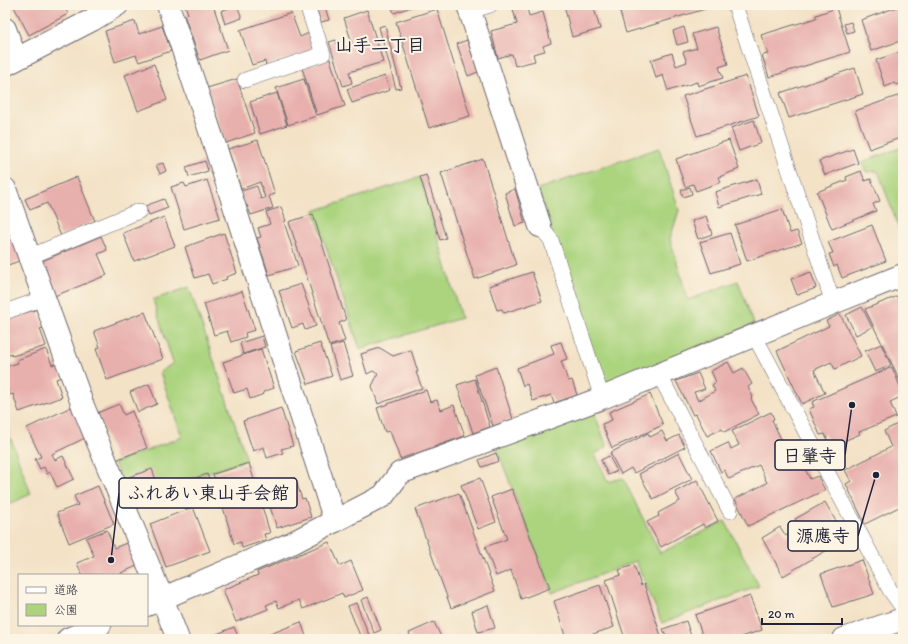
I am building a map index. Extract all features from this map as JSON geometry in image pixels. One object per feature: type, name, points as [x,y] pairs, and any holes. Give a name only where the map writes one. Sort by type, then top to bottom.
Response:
[{"type":"street","points":[[5,29],[10,62],[92,20],[117,5]]},
{"type":"street","points":[[168,5],[214,143],[335,521]]},
{"type":"street","points":[[476,7],[540,226]]},
{"type":"street","points":[[5,189],[145,574]]},
{"type":"street","points":[[155,602],[292,543],[383,496],[400,473],[602,398],[903,275]]},
{"type":"street","points":[[148,583],[155,602],[178,639]]},
{"type":"street","points":[[844,639],[903,619]]},
{"type":"street","points":[[68,639],[98,626]]},
{"type":"lane","points":[[245,80],[323,54],[307,5]]},
{"type":"lane","points":[[735,5],[832,303]]},
{"type":"lane","points":[[30,258],[139,211]]},
{"type":"lane","points":[[540,226],[551,240],[602,398]]},
{"type":"lane","points":[[5,312],[44,298]]},
{"type":"lane","points":[[754,335],[890,590],[903,608]]},
{"type":"lane","points":[[659,374],[730,511]]},
{"type":"green space","points":[[903,147],[903,240],[878,171],[866,172],[862,162]]},
{"type":"green space","points":[[659,148],[679,210],[670,239],[688,300],[738,281],[754,324],[602,389],[538,189]]},
{"type":"green space","points":[[420,177],[461,318],[360,349],[314,211]]},
{"type":"green space","points":[[189,287],[247,460],[177,483],[130,502],[114,463],[182,437],[160,372],[173,363],[153,300]]},
{"type":"green space","points":[[594,412],[607,447],[595,454],[608,482],[623,478],[660,553],[725,521],[759,586],[662,623],[636,561],[552,593],[497,449]]},
{"type":"green space","points":[[5,423],[31,494],[5,506]]},
{"type":"building","points":[[13,5],[72,6],[66,10],[68,14],[29,35]]},
{"type":"building","points":[[185,5],[213,5],[228,50],[200,60],[184,15],[188,14]]},
{"type":"building","points":[[237,5],[242,18],[225,24],[221,11]]},
{"type":"building","points":[[391,5],[417,5],[394,13]]},
{"type":"building","points":[[526,5],[529,16],[543,12],[551,43],[543,46],[545,51],[533,54],[535,61],[515,66],[512,54],[498,58],[491,31],[517,24],[513,9]]},
{"type":"building","points":[[564,5],[593,5],[600,29],[572,37]]},
{"type":"building","points":[[618,5],[715,5],[715,6],[626,33]]},
{"type":"building","points":[[903,5],[903,40],[871,51],[861,20]]},
{"type":"building","points":[[325,7],[329,20],[321,22],[317,10]]},
{"type":"building","points":[[836,8],[850,52],[769,77],[762,55],[768,54],[761,35],[816,18],[816,15]]},
{"type":"building","points":[[437,9],[470,116],[429,128],[396,22]]},
{"type":"building","points":[[367,10],[383,62],[349,72],[352,83],[343,86],[329,42],[336,40],[339,49],[353,46],[344,18]]},
{"type":"building","points":[[291,13],[300,37],[309,33],[314,50],[266,66],[265,61],[252,65],[240,30]]},
{"type":"building","points":[[135,21],[139,34],[162,26],[171,51],[139,62],[136,55],[115,62],[105,31]]},
{"type":"building","points":[[851,22],[854,31],[847,33],[844,24]]},
{"type":"building","points":[[385,25],[401,88],[396,89],[379,27]]},
{"type":"building","points":[[684,27],[688,42],[677,45],[673,31]]},
{"type":"building","points":[[716,27],[728,64],[719,67],[723,78],[698,86],[697,82],[668,91],[663,75],[656,78],[651,60],[672,53],[676,66],[687,62],[683,52],[697,48],[692,34]]},
{"type":"building","points":[[467,40],[478,72],[468,76],[457,44]]},
{"type":"building","points":[[903,51],[903,83],[896,85],[895,83],[885,87],[876,60]]},
{"type":"building","points":[[330,59],[345,106],[317,115],[302,68]]},
{"type":"building","points":[[154,64],[167,100],[138,111],[125,75]]},
{"type":"building","points":[[855,68],[863,94],[789,118],[780,93]]},
{"type":"building","points":[[385,76],[390,90],[352,103],[347,89]]},
{"type":"building","points":[[746,76],[759,116],[697,136],[683,96]]},
{"type":"building","points":[[237,79],[255,133],[226,143],[207,88]]},
{"type":"building","points":[[304,79],[316,116],[288,125],[276,88]]},
{"type":"building","points":[[277,93],[287,125],[260,134],[250,102]]},
{"type":"building","points":[[903,94],[903,137],[869,149],[855,111]]},
{"type":"building","points":[[754,120],[761,143],[739,151],[731,128]]},
{"type":"building","points":[[258,140],[275,194],[269,196],[273,208],[251,215],[247,205],[245,206],[241,191],[257,186],[261,199],[265,198],[260,182],[241,189],[228,149]]},
{"type":"building","points":[[729,140],[739,169],[719,177],[721,182],[696,191],[693,184],[685,187],[676,159]]},
{"type":"building","points":[[853,149],[858,163],[825,175],[819,161]]},
{"type":"building","points":[[483,159],[516,265],[475,279],[441,173]]},
{"type":"building","points":[[205,161],[208,171],[189,177],[186,167]]},
{"type":"building","points":[[163,163],[166,171],[160,174],[156,165]]},
{"type":"building","points":[[861,171],[865,181],[871,179],[880,201],[873,204],[876,211],[832,229],[817,192],[847,180],[846,177]]},
{"type":"building","points":[[426,175],[446,238],[440,240],[420,177]]},
{"type":"building","points":[[77,177],[95,221],[61,236],[47,203],[30,210],[25,199]]},
{"type":"building","points":[[757,179],[761,194],[719,207],[715,192]]},
{"type":"building","points":[[207,180],[220,218],[184,229],[171,187],[184,183],[186,187]]},
{"type":"building","points":[[690,187],[692,194],[683,197],[681,190]]},
{"type":"building","points":[[515,189],[525,223],[515,226],[505,193]]},
{"type":"building","points":[[164,199],[168,208],[149,215],[145,206]]},
{"type":"building","points":[[281,207],[286,221],[284,222],[298,266],[269,275],[257,238],[261,237],[258,228],[270,224],[266,212]]},
{"type":"building","points":[[782,209],[790,233],[797,231],[802,243],[747,261],[735,225]]},
{"type":"building","points":[[5,213],[22,260],[5,266]]},
{"type":"building","points":[[313,214],[346,320],[339,323],[345,341],[329,346],[289,222]]},
{"type":"building","points":[[706,216],[712,234],[698,239],[692,221]]},
{"type":"building","points":[[164,217],[175,246],[134,261],[123,233]]},
{"type":"building","points":[[872,225],[886,261],[842,278],[837,265],[834,267],[829,254],[833,253],[828,242]]},
{"type":"building","points":[[224,233],[237,273],[226,277],[227,279],[212,284],[208,274],[195,278],[185,247]]},
{"type":"building","points":[[730,233],[740,264],[711,273],[700,242]]},
{"type":"building","points":[[101,236],[107,250],[98,254],[107,275],[52,297],[40,262]]},
{"type":"building","points":[[532,272],[542,301],[504,313],[502,309],[497,310],[489,286]]},
{"type":"building","points":[[811,272],[816,288],[797,295],[791,279]]},
{"type":"building","points":[[301,284],[316,326],[305,330],[303,324],[292,328],[279,291]]},
{"type":"building","points":[[242,291],[255,330],[245,333],[246,337],[231,342],[227,331],[214,335],[204,304]]},
{"type":"building","points":[[903,294],[903,388],[865,309]]},
{"type":"building","points":[[862,307],[872,327],[856,335],[846,315]]},
{"type":"building","points":[[38,309],[43,328],[40,329],[46,346],[12,356],[11,354],[7,356],[5,350],[5,319]]},
{"type":"building","points":[[145,312],[163,359],[107,380],[96,349],[100,347],[94,331]]},
{"type":"building","points":[[840,314],[861,356],[835,369],[831,362],[814,370],[825,393],[802,404],[777,351],[829,326],[826,321]]},
{"type":"building","points":[[262,336],[265,347],[243,354],[240,343]]},
{"type":"building","points":[[561,342],[567,359],[561,361],[568,381],[572,380],[577,395],[554,403],[551,395],[533,401],[527,384],[523,386],[517,368],[554,354],[551,345]]},
{"type":"building","points":[[320,343],[332,376],[308,384],[296,351]]},
{"type":"building","points":[[343,343],[353,376],[340,380],[330,347]]},
{"type":"building","points":[[881,344],[891,365],[875,372],[865,351]]},
{"type":"building","points":[[380,348],[393,356],[411,350],[418,372],[416,372],[422,388],[378,404],[372,386],[378,374],[373,371],[367,374],[361,354]]},
{"type":"building","points":[[46,349],[52,365],[57,363],[62,377],[56,379],[62,397],[19,412],[13,394],[10,395],[5,382],[5,367],[18,363],[17,360]]},
{"type":"building","points":[[261,349],[274,388],[263,392],[264,394],[250,399],[247,389],[234,393],[223,362]]},
{"type":"building","points":[[728,362],[734,373],[743,368],[752,384],[748,387],[753,397],[751,399],[759,414],[724,432],[722,429],[707,436],[696,414],[693,415],[676,381],[698,373],[705,389],[694,392],[698,401],[715,391],[712,385],[716,382],[711,371]]},
{"type":"building","points":[[496,367],[513,419],[493,426],[475,375]]},
{"type":"building","points":[[892,367],[903,394],[903,396],[890,402],[896,417],[859,432],[860,434],[830,447],[825,434],[820,435],[809,409],[814,407],[812,402]]},
{"type":"building","points":[[475,379],[490,427],[473,433],[457,385]]},
{"type":"building","points":[[149,384],[157,404],[138,412],[130,392]]},
{"type":"building","points":[[426,390],[430,402],[437,400],[441,410],[454,405],[465,436],[400,459],[390,431],[385,432],[377,408]]},
{"type":"building","points":[[650,394],[663,425],[612,448],[602,424],[612,420],[609,412]]},
{"type":"building","points":[[119,404],[124,415],[132,411],[147,448],[116,460],[97,413]]},
{"type":"building","points":[[71,407],[85,438],[52,454],[55,460],[63,456],[74,479],[57,487],[50,472],[47,474],[44,467],[40,469],[35,459],[41,457],[27,428]]},
{"type":"building","points":[[281,408],[293,446],[281,449],[283,453],[267,458],[264,447],[253,451],[243,421]]},
{"type":"building","points":[[771,412],[774,419],[772,420],[788,454],[796,450],[810,479],[818,476],[825,490],[748,526],[735,499],[767,483],[760,467],[759,465],[729,479],[724,470],[721,472],[711,451],[728,443],[731,449],[739,445],[732,431]]},
{"type":"building","points":[[903,421],[903,505],[865,524],[846,484],[851,481],[845,470],[891,447],[884,431]]},
{"type":"building","points":[[662,431],[667,441],[679,435],[685,447],[634,473],[631,468],[621,474],[610,453],[648,433],[650,437]]},
{"type":"building","points":[[496,453],[499,461],[482,467],[479,460]]},
{"type":"building","points":[[679,453],[692,479],[653,499],[639,474]]},
{"type":"building","points":[[609,456],[617,471],[608,475],[601,460]]},
{"type":"building","points":[[249,463],[270,533],[264,534],[266,540],[242,548],[241,542],[234,544],[213,474]]},
{"type":"building","points":[[152,469],[156,480],[133,489],[129,477]]},
{"type":"building","points":[[207,474],[213,491],[202,495],[196,478]]},
{"type":"building","points":[[195,478],[199,490],[188,494],[184,482]]},
{"type":"building","points":[[295,478],[302,499],[305,498],[311,517],[277,528],[264,489]]},
{"type":"building","points":[[480,478],[496,522],[478,529],[461,485]]},
{"type":"building","points":[[697,480],[718,521],[705,528],[703,524],[661,547],[647,522],[659,516],[658,513],[680,501],[675,492]]},
{"type":"building","points":[[98,486],[114,524],[69,543],[57,513],[78,505],[74,496]]},
{"type":"building","points":[[512,489],[550,588],[521,599],[511,570],[496,576],[485,547],[507,539],[491,497]]},
{"type":"building","points":[[459,493],[495,591],[451,608],[415,509]]},
{"type":"building","points":[[825,502],[846,539],[783,576],[762,538],[780,527],[786,536],[801,528],[795,519]]},
{"type":"building","points":[[193,507],[210,551],[166,567],[150,524]]},
{"type":"building","points":[[107,530],[114,548],[129,542],[139,565],[122,574],[82,574],[77,563],[94,556],[86,538]]},
{"type":"building","points":[[329,542],[340,566],[351,561],[363,590],[344,598],[342,593],[303,609],[299,600],[279,608],[276,601],[266,605],[268,609],[236,622],[223,590],[258,575],[257,572]]},
{"type":"building","points":[[862,560],[874,594],[833,607],[821,574]]},
{"type":"building","points":[[634,565],[641,586],[644,584],[662,639],[625,639],[606,580],[621,575],[619,570]]},
{"type":"building","points":[[600,585],[614,627],[578,639],[566,639],[554,601]]},
{"type":"building","points":[[750,596],[762,630],[736,639],[704,639],[695,615]]},
{"type":"building","points":[[368,597],[381,630],[374,633],[361,600]]},
{"type":"building","points":[[356,603],[369,635],[361,638],[348,606]]},
{"type":"building","points":[[488,605],[495,628],[478,632],[472,611]]},
{"type":"building","points":[[686,621],[692,639],[667,639],[663,629]]},
{"type":"building","points":[[301,622],[307,639],[257,639]]},
{"type":"building","points":[[434,622],[442,639],[412,639],[409,633]]},
{"type":"building","points":[[234,627],[238,636],[230,639],[205,639]]},
{"type":"building","points":[[400,636],[402,639],[392,639]]},
{"type":"place","name":"日肇寺","points":[[852,405]]},
{"type":"place","name":"源應寺","points":[[876,475]]},
{"type":"place","name":"ふれあい東山手会館","points":[[111,560]]},
{"type":"district","name":"山手二丁目","points":[[380,45]]}]
